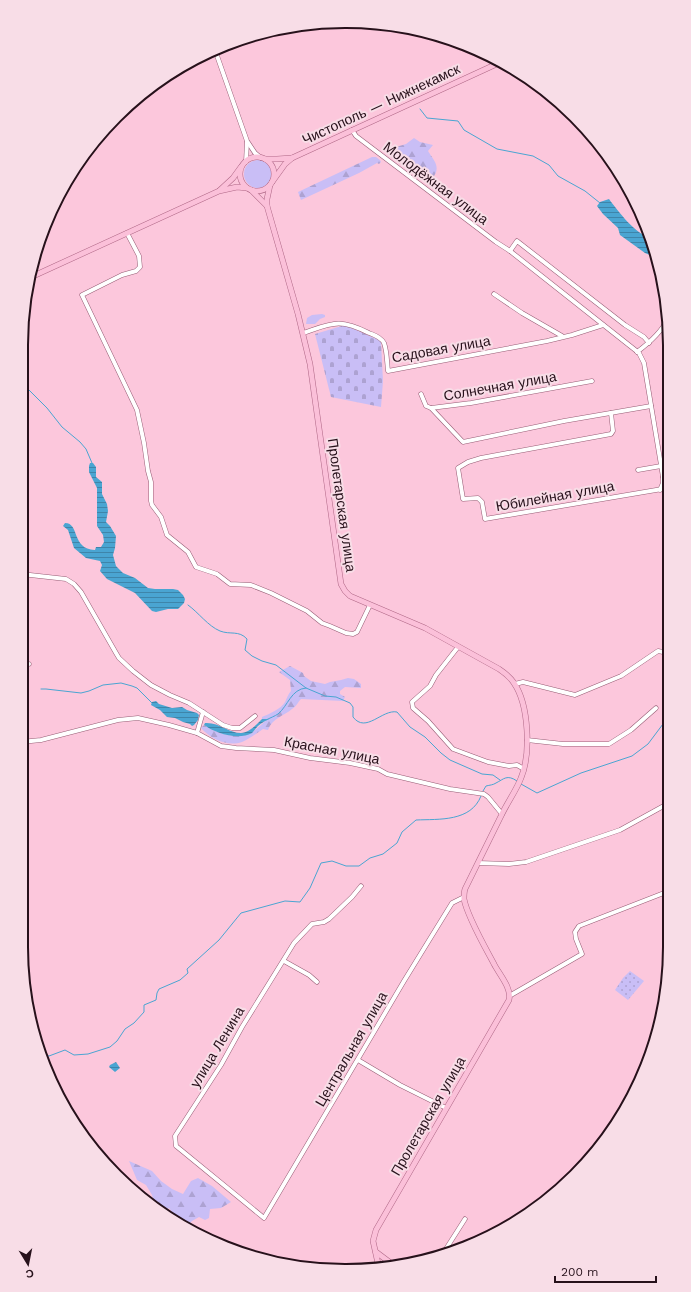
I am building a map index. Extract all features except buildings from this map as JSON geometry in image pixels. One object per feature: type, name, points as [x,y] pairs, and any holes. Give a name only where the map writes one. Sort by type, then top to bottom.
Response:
[{"type":"main road","name":"Чистополь — Нижнекамск","points":[[292,158],[494,65]]},
{"type":"main road","points":[[219,191],[233,178],[245,163],[253,158],[292,158]]},
{"type":"main road","points":[[262,158],[270,163],[274,170],[274,176],[267,199],[267,206]]},
{"type":"main road","points":[[36,275],[219,191],[237,187],[258,191],[262,190],[271,184],[285,164],[292,158]]},
{"type":"main road","points":[[245,163],[241,169],[242,182],[267,206]]},
{"type":"main road","name":"Пролетарская улица","points":[[267,206],[303,333],[310,364],[341,584],[350,596],[370,606],[425,628],[499,669],[509,676],[515,684],[521,698],[524,710],[526,740],[524,769],[521,779],[465,889],[464,897]]},
{"type":"main road","points":[[464,897],[472,919],[510,995]]},
{"type":"main road","name":"Пролетарская улица","points":[[378,1262],[373,1241],[376,1230],[509,1000],[510,995]]},
{"type":"main road","points":[[375,1251],[388,1261]]},
{"type":"street","points":[[217,55],[247,141],[255,153],[262,158]]},
{"type":"street","name":"Молодёжная улица","points":[[352,130],[356,136],[510,251],[641,356],[644,363],[663,477],[663,483],[660,490]]},
{"type":"street","points":[[245,163],[247,141]]},
{"type":"street","points":[[127,234],[139,256],[141,263],[140,267],[82,295],[137,410],[151,482],[151,501],[152,505],[161,517],[167,535],[188,552],[196,567],[217,574],[230,584],[251,585],[264,590],[307,611],[322,623],[346,632],[353,634],[357,632],[370,606]]},
{"type":"street","points":[[510,251],[518,242],[625,325],[644,337],[649,343]]},
{"type":"street","points":[[494,294],[522,313],[563,337],[604,325]]},
{"type":"street","name":"Садовая улица","points":[[303,333],[333,324],[344,323],[357,327],[381,339],[384,344],[388,371],[563,337]]},
{"type":"street","points":[[637,352],[662,330]]},
{"type":"street","name":"Солнечная улица","points":[[421,394],[426,406],[431,408],[592,381]]},
{"type":"street","points":[[431,408],[463,442],[564,421],[651,406]]},
{"type":"street","name":"Юбилейная улица","points":[[611,413],[614,429],[611,434],[481,458],[468,462],[458,468],[463,499],[478,498],[482,502],[484,519],[663,489]]},
{"type":"street","points":[[638,470],[661,466]]},
{"type":"street","points":[[28,575],[66,579],[74,584],[81,592],[119,658],[151,685],[190,703],[223,725],[232,728],[240,728],[255,716]]},
{"type":"street","points":[[458,647],[436,675],[430,686],[412,702],[413,708],[428,721],[453,749],[488,762],[509,766],[517,765],[524,769]]},
{"type":"street","points":[[515,684],[523,682],[575,695],[621,676],[658,651],[663,652]]},
{"type":"street","points":[[526,740],[563,744],[609,744],[630,730],[656,708]]},
{"type":"street","points":[[196,733],[203,712]]},
{"type":"street","name":"Красная улица","points":[[28,741],[41,740],[118,720],[138,718],[196,733],[221,746],[274,750],[310,758],[350,763],[378,769],[387,774],[450,789],[484,794],[502,814]]},
{"type":"street","points":[[478,863],[509,864],[526,862],[620,830],[663,805]]},
{"type":"street","name":"улица Ленина","points":[[264,1218],[176,1146],[175,1136],[221,1064],[294,943],[312,924],[324,922],[329,919],[361,886]]},
{"type":"street","points":[[510,995],[582,954],[575,932],[579,926],[663,893]]},
{"type":"street","name":"Центральная улица","points":[[264,1218],[404,981],[452,903],[464,897]]},
{"type":"street","points":[[284,961],[309,975],[317,982]]},
{"type":"street","points":[[358,1060],[400,1085],[446,1108]]},
{"type":"street","points":[[447,1247],[465,1219]]},
{"type":"green space","points":[[414,138],[420,142],[433,145],[428,151],[437,168],[431,180],[423,180],[392,155],[396,147],[406,144]]},
{"type":"green space","points":[[372,157],[376,157],[381,162],[301,200],[298,192]]},
{"type":"green space","points":[[258,160],[268,164],[272,174],[268,184],[258,188],[248,184],[244,174],[248,164]]},
{"type":"green space","points":[[312,315],[325,315],[325,317],[320,319],[315,324],[306,324],[307,318]]},
{"type":"green space","points":[[345,325],[381,342],[383,381],[381,407],[331,397],[315,334]]},
{"type":"green space","points":[[290,666],[303,673],[304,676],[311,681],[325,684],[348,678],[354,679],[361,684],[361,688],[345,687],[340,691],[340,694],[345,697],[343,701],[301,699],[296,706],[272,723],[268,730],[263,729],[242,742],[225,743],[214,739],[201,728],[204,725],[214,731],[232,736],[244,735],[254,731],[268,719],[262,719],[262,717],[278,709],[285,702],[291,691],[290,680],[279,672]]},
{"type":"green space","points":[[630,971],[644,981],[628,1000],[615,990]]},
{"type":"green space","points":[[129,1161],[152,1171],[161,1181],[172,1189],[183,1194],[191,1181],[198,1178],[212,1186],[231,1202],[221,1208],[210,1209],[209,1218],[205,1220],[199,1217],[190,1223],[153,1199],[146,1185],[137,1180]]},
{"type":"water","points":[[609,199],[633,228],[643,235],[650,255],[620,235],[618,228],[597,206],[600,202]]},
{"type":"water","points":[[90,463],[93,463],[96,467],[96,477],[102,482],[102,494],[107,504],[108,511],[106,522],[116,536],[113,555],[116,566],[123,573],[135,578],[148,588],[178,590],[185,599],[184,603],[178,609],[168,609],[156,612],[152,611],[135,593],[107,579],[100,571],[102,565],[100,561],[86,558],[74,548],[68,530],[63,526],[65,523],[70,524],[73,527],[79,541],[87,549],[95,550],[96,547],[101,547],[104,542],[103,535],[97,526],[97,488],[89,472]]},
{"type":"water","points":[[156,701],[159,704],[172,708],[182,707],[197,713],[199,715],[198,720],[192,726],[175,718],[167,717],[160,710],[151,705],[152,702]]},
{"type":"water","points":[[262,719],[269,719],[259,725],[252,733],[240,736],[220,733],[204,725],[205,723],[215,724],[237,733],[244,733],[250,730]]},
{"type":"water","points":[[116,1062],[120,1068],[115,1072],[109,1067]]},
{"type":"waterway","points":[[420,109],[427,118],[458,121],[464,130],[497,149],[533,156],[549,165],[558,176],[585,191],[600,203]]},
{"type":"waterway","points":[[28,389],[47,408],[62,427],[80,442],[86,449],[92,463]]},
{"type":"waterway","points":[[188,605],[216,629],[244,636],[247,639],[245,650],[252,656],[276,665],[306,688],[325,696],[336,697],[350,703],[353,707],[353,717],[358,722],[369,722],[391,712],[397,712],[410,727],[425,737],[450,760],[482,774],[493,775],[500,780]]},
{"type":"waterway","points":[[41,689],[81,693],[103,685],[121,683],[137,688],[152,703]]},
{"type":"waterway","points":[[266,720],[278,714],[297,691],[306,688]]},
{"type":"waterway","points":[[521,784],[537,793],[581,773],[632,756],[648,744],[663,724]]},
{"type":"waterway","points":[[483,791],[486,786],[506,778],[511,778],[517,781]]},
{"type":"waterway","points":[[48,1056],[65,1050],[74,1055],[88,1054],[110,1047],[117,1041],[125,1029],[134,1023],[144,1012],[144,1005],[156,1000],[159,989],[180,980],[188,973],[187,969],[219,940],[241,913],[285,901],[300,902],[310,888],[321,863],[332,861],[346,866],[359,866],[370,858],[383,854],[397,843],[402,832],[416,820],[444,819],[462,815],[470,811],[481,796]]}]
